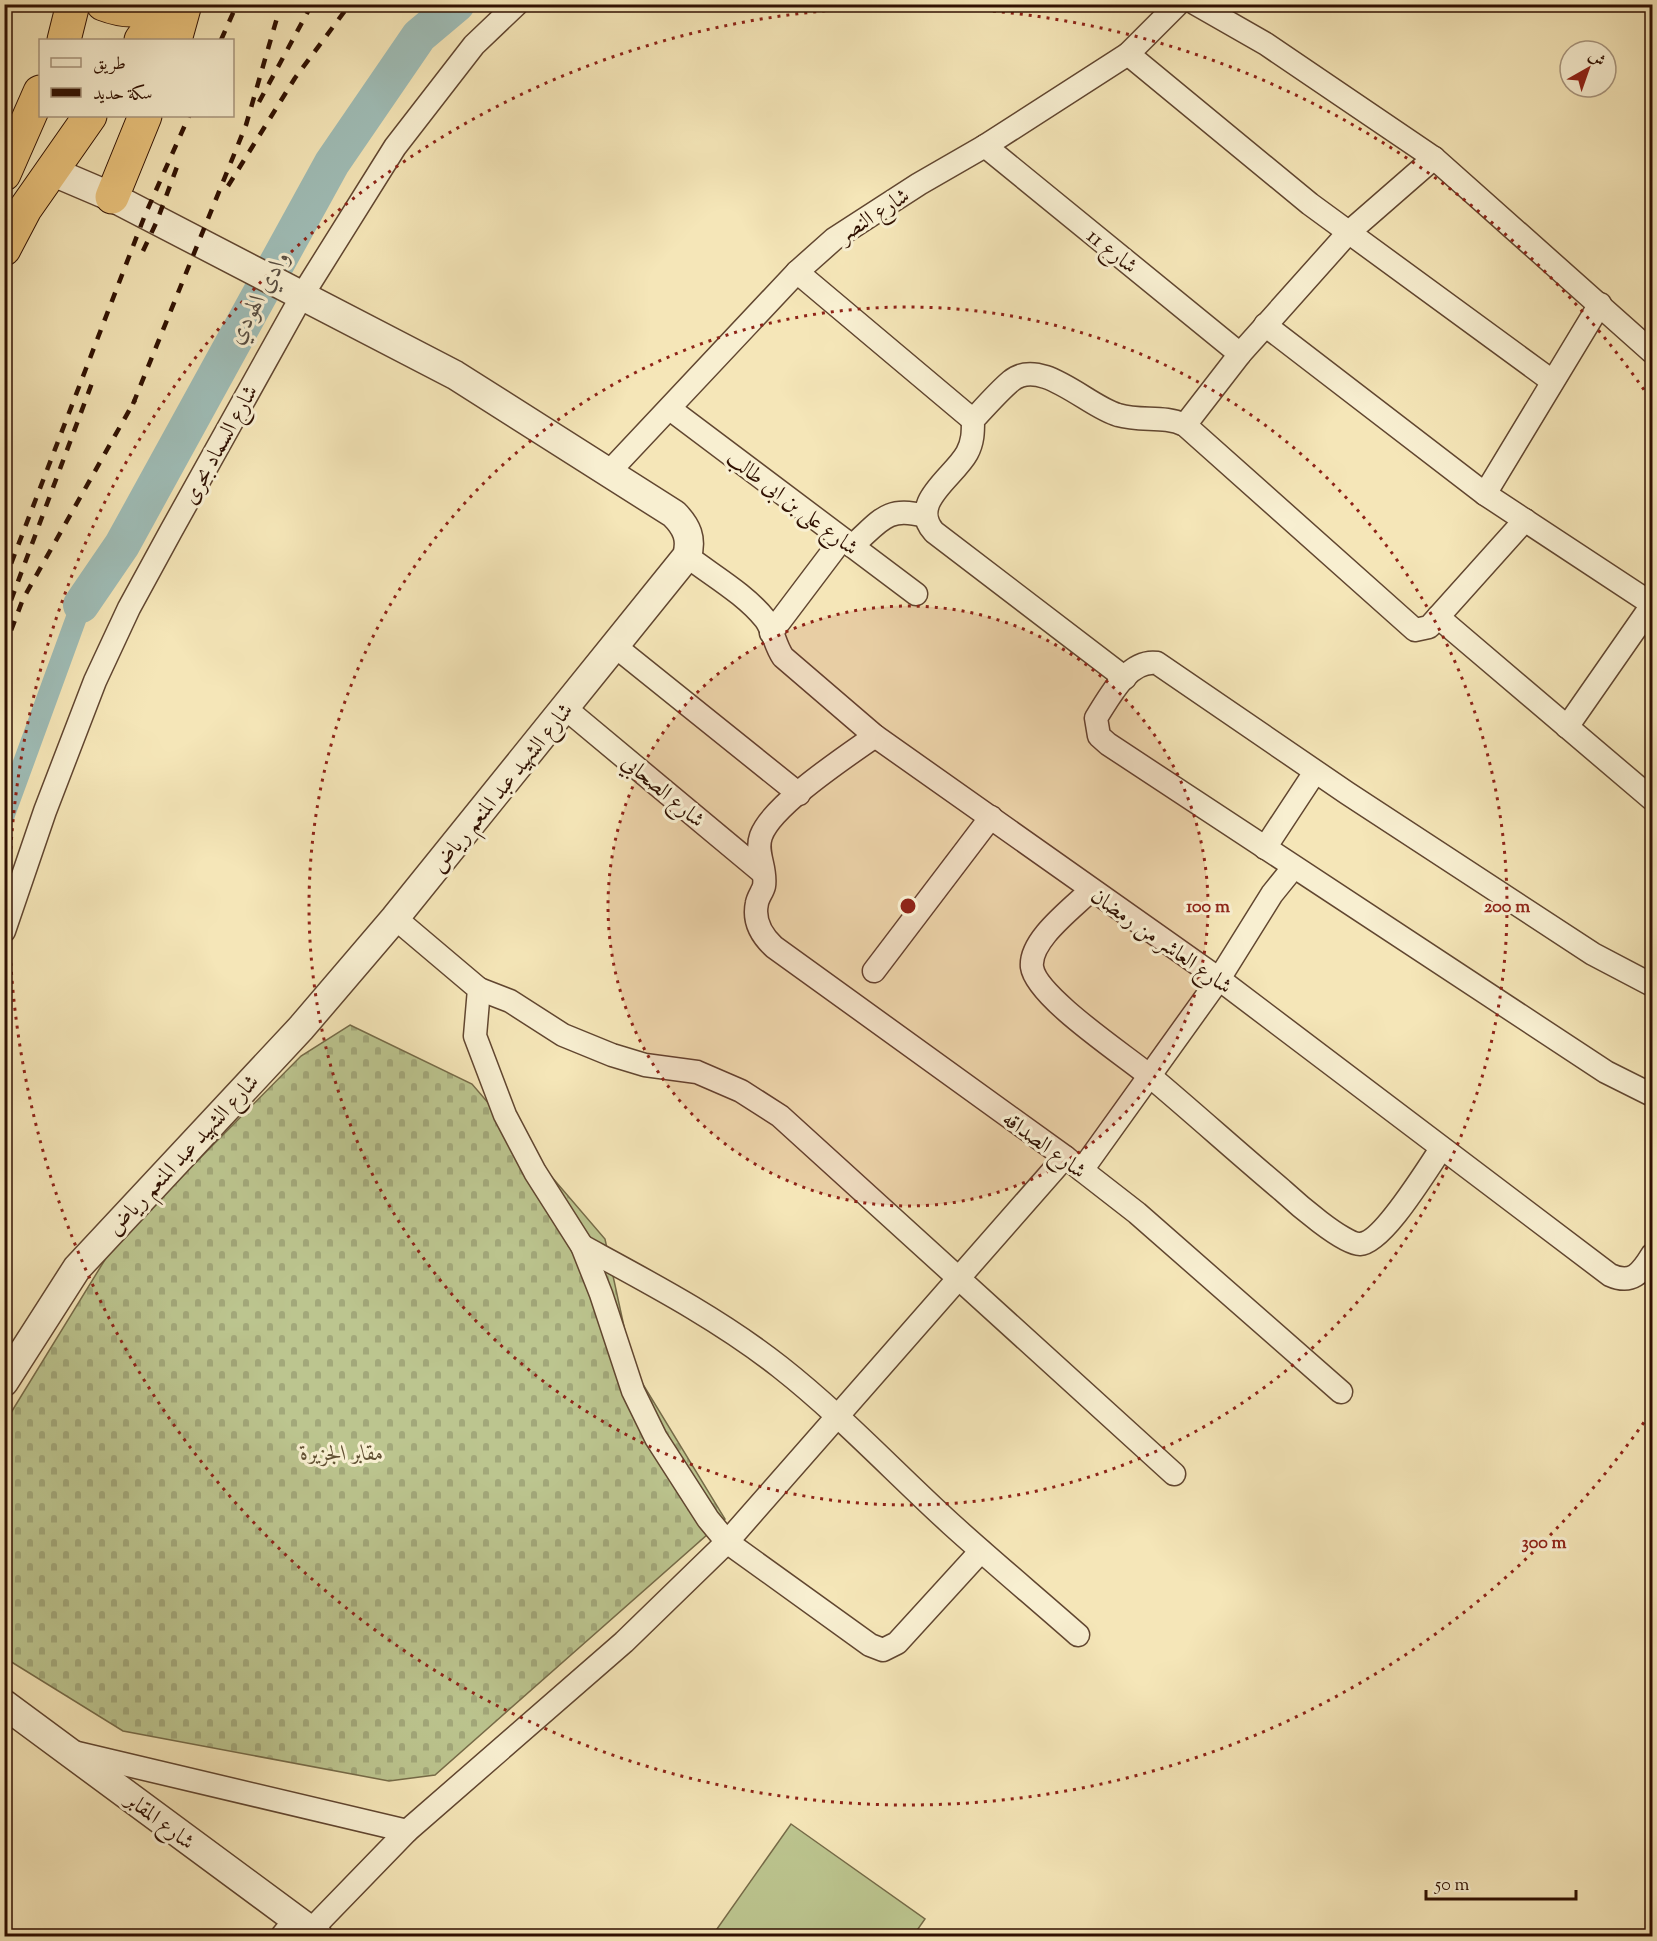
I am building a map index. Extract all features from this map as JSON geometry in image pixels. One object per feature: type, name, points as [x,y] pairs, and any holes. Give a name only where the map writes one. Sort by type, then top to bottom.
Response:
[{"type":"highway","points":[[103,4],[120,10],[144,10],[160,4]]},
{"type":"highway","points":[[142,39],[166,4]]},
{"type":"highway","points":[[175,39],[185,4]]},
{"type":"highway","points":[[4,174],[39,94]]},
{"type":"highway","points":[[4,249],[25,209],[89,117]]},
{"type":"highway","points":[[112,197],[145,117]]},
{"type":"street","name":"شارع السماد بحرى","points":[[4,931],[45,811],[95,681],[129,608],[303,294],[394,147],[474,45],[517,4]]},
{"type":"street","name":"شارع النصر","points":[[609,472],[797,272],[834,239],[919,184],[986,146],[1128,54],[1178,4]]},
{"type":"street","points":[[1196,4],[1266,44],[1434,158],[1653,352]]},
{"type":"street","points":[[1128,54],[1348,233],[1552,381]]},
{"type":"street","name":"شارع 11","points":[[986,146],[1240,354]]},
{"type":"street","points":[[1185,425],[1240,354],[1348,233],[1434,158]]},
{"type":"street","points":[[51,171],[112,197],[303,294],[455,375],[674,514],[684,524],[690,540],[687,556]]},
{"type":"street","points":[[797,272],[973,420]]},
{"type":"street","points":[[1485,494],[1600,304]]},
{"type":"street","points":[[1265,325],[1485,494],[1653,604],[1567,727]]},
{"type":"street","points":[[924,516],[928,502],[967,454],[972,442],[973,420],[1013,379],[1032,372],[1053,379],[1116,415],[1137,419],[1171,418],[1185,425],[1410,627],[1424,630],[1438,617],[1525,520]]},
{"type":"street","name":"شارع على بن ابى طالب","points":[[670,409],[916,594]]},
{"type":"street","points":[[771,633],[847,543],[894,512],[907,511],[924,516],[934,532],[1125,678]]},
{"type":"street","name":"شارع العاشر من رمضان","points":[[687,556],[767,620],[783,657],[875,736],[1219,980],[1610,1275],[1622,1281],[1634,1279],[1643,1271],[1653,1255]]},
{"type":"street","name":"شارع الشهيد عبد المنعم رياض","points":[[4,1382],[77,1268],[301,1028],[395,918],[616,647],[687,556]]},
{"type":"street","points":[[1438,617],[1653,799]]},
{"type":"street","points":[[616,647],[799,794]]},
{"type":"street","points":[[1653,985],[1593,954],[1315,772],[1157,663],[1138,666],[1125,678],[1096,718],[1099,736],[1293,868],[1606,1072],[1653,1095]]},
{"type":"street","name":"شارع الصحابي","points":[[565,708],[764,873]]},
{"type":"street","points":[[764,873],[758,851],[762,834],[799,794],[875,736]]},
{"type":"street","points":[[1265,848],[1315,772]]},
{"type":"street","points":[[874,970],[991,817]]},
{"type":"street","points":[[301,1931],[407,1831],[624,1642],[727,1542],[959,1280],[1073,1163],[1149,1075],[1219,980],[1272,894],[1293,868]]},
{"type":"street","name":"شارع الصداقه","points":[[764,873],[764,886],[757,902],[756,919],[762,935],[774,947],[1073,1163],[1137,1213],[1341,1392]]},
{"type":"street","points":[[1091,890],[1036,944],[1032,964],[1035,977],[1076,1019],[1149,1075],[1286,1194],[1353,1243],[1361,1244],[1380,1233],[1441,1149]]},
{"type":"street","points":[[395,918],[479,989],[510,1001],[563,1035],[612,1055],[645,1065],[697,1072],[741,1091],[764,1105],[798,1130],[1173,1474]]},
{"type":"street","points":[[479,989],[475,1036],[505,1115],[535,1172],[582,1246],[601,1294],[633,1391],[679,1476],[727,1542],[870,1645],[883,1650],[897,1643],[981,1551]]},
{"type":"street","points":[[582,1246],[664,1290],[732,1332],[780,1367],[838,1416],[981,1551],[1078,1635]]},
{"type":"street","name":"شارع المقابر","points":[[4,1704],[69,1751],[301,1931]]},
{"type":"street","points":[[69,1751],[407,1831]]},
{"type":"green space","name":"مقابر الجزيرة","points":[[350,1025],[472,1084],[605,1239],[633,1368],[725,1519],[435,1775],[389,1781],[123,1731],[5,1658],[4,1424],[114,1245],[301,1056]]},
{"type":"green space","points":[[791,1824],[925,1919],[913,1936],[712,1936]]},
{"type":"waterway","name":"وادي الهودي","points":[[81,605],[122,545],[332,163],[419,36],[457,4]]},
{"type":"waterway","points":[[4,816],[81,605]]},
{"type":"railway","points":[[221,39],[237,4]]},
{"type":"railway","points":[[133,404],[246,125],[281,4]]},
{"type":"railway","points":[[259,102],[312,4]]},
{"type":"railway","points":[[228,186],[295,78],[350,4]]},
{"type":"railway","points":[[4,582],[145,215],[189,117]]},
{"type":"railway","points":[[143,251],[178,164]]},
{"type":"railway","points":[[4,619],[92,383]]},
{"type":"railway","points":[[4,649],[23,599],[135,400]]}]
